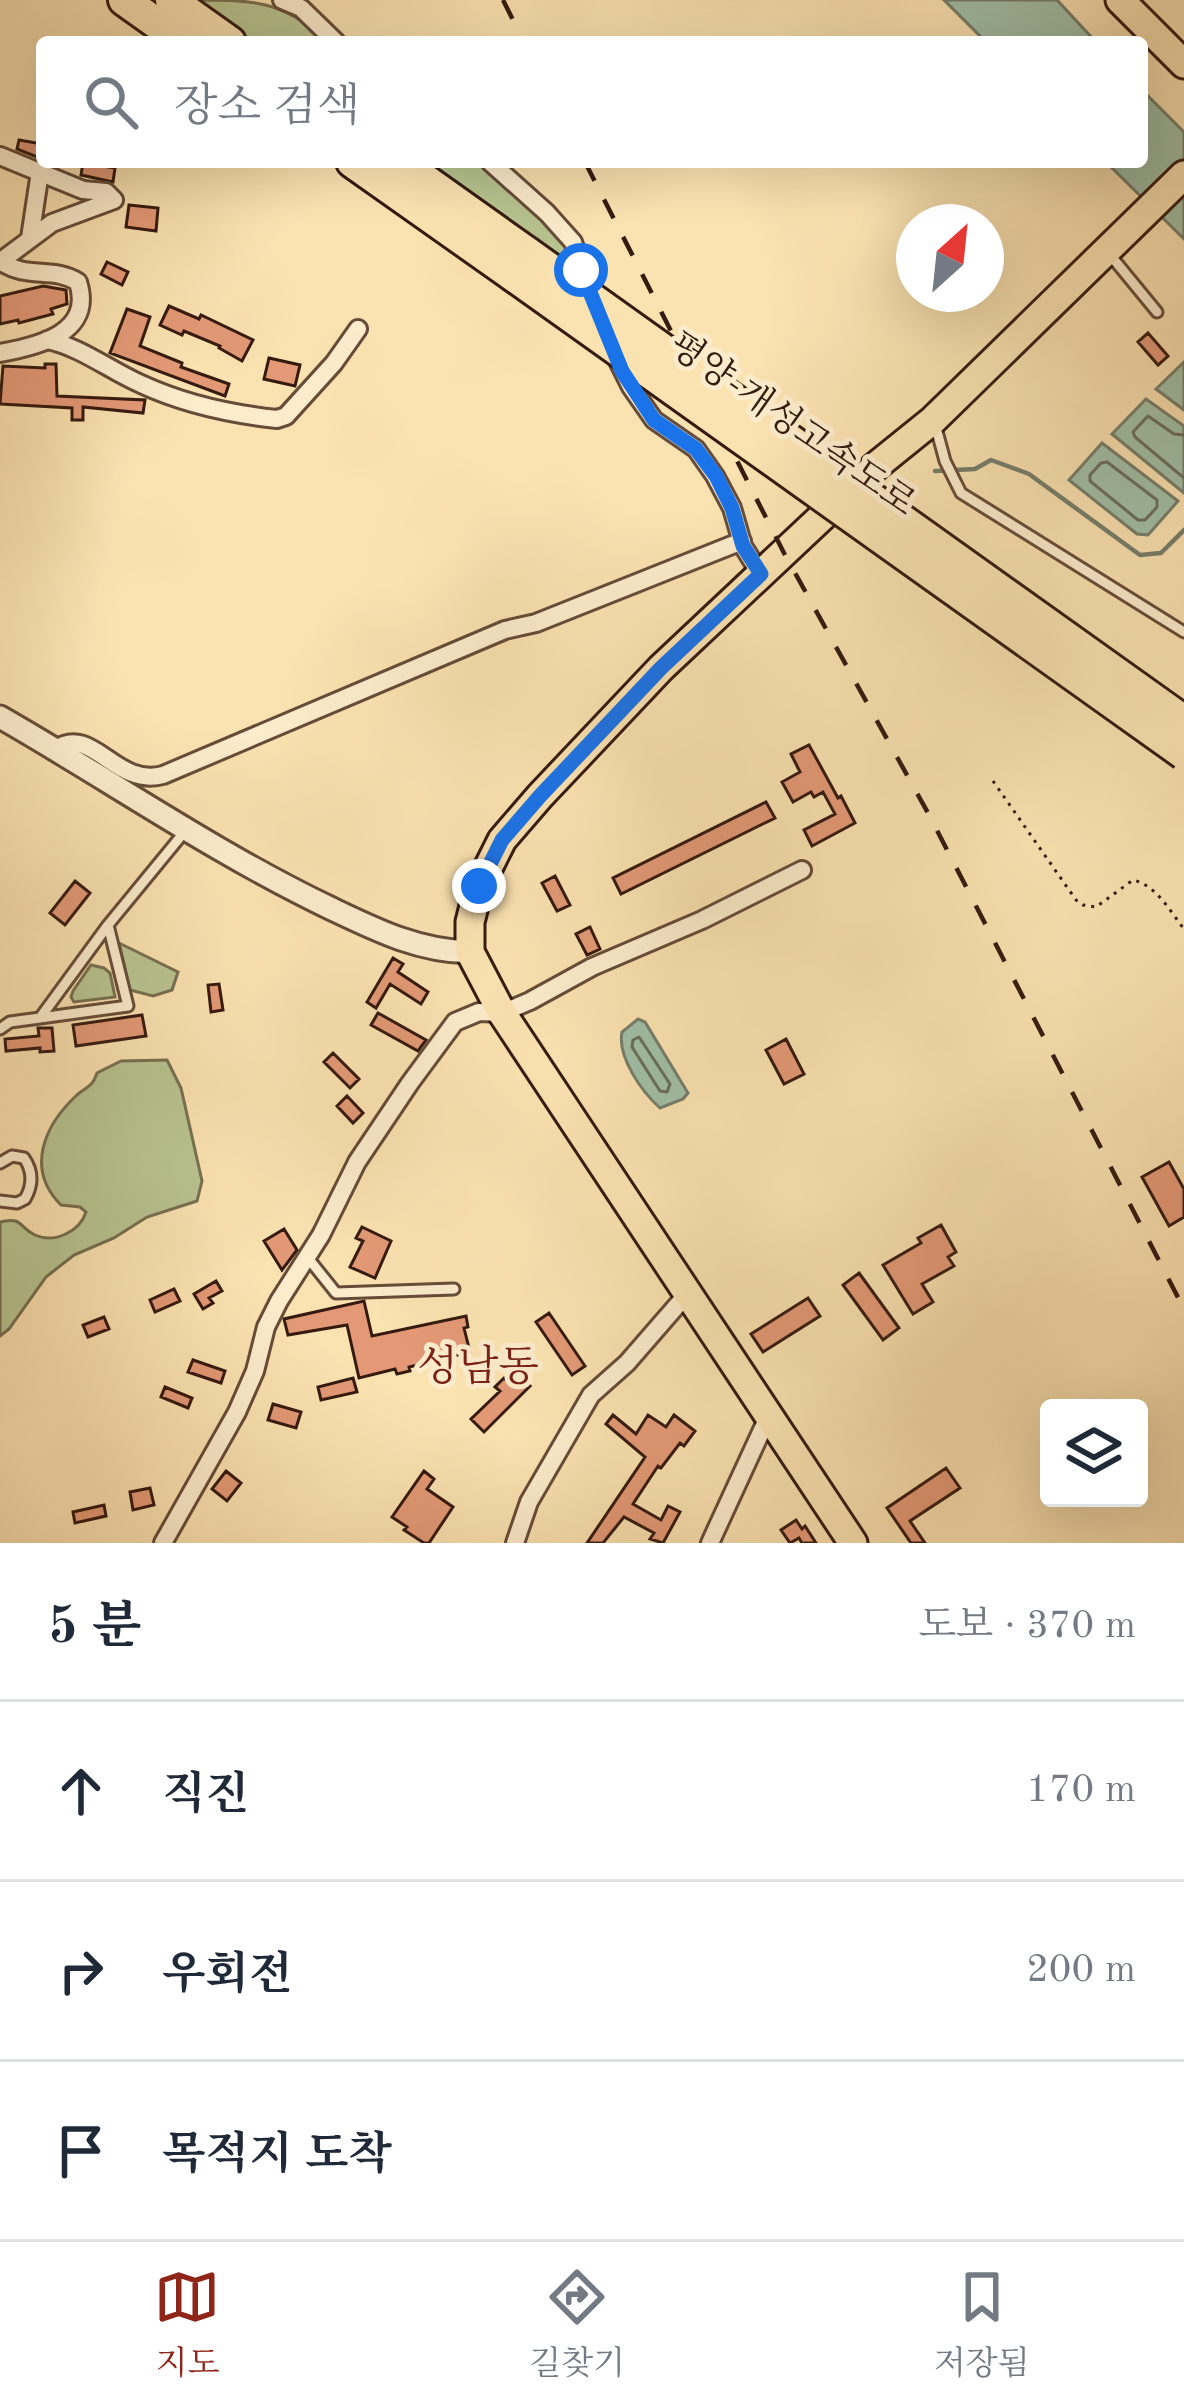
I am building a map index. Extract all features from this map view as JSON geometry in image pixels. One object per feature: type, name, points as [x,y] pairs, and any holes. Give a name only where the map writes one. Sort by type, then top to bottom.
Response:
[{"type":"highway","points":[[124,0],[175,36]]},
{"type":"highway","points":[[171,0],[222,36]]},
{"type":"highway","name":"평양-개성고속도로","points":[[362,168],[520,264],[1184,721]]},
{"type":"highway","name":"평양-개성고속도로","points":[[407,168],[520,264],[1184,754]]},
{"type":"main road","points":[[1120,0],[1184,64]]},
{"type":"main road","points":[[853,1543],[502,1013],[470,952],[470,922],[479,886],[502,840],[661,668],[876,466],[933,420],[1184,175]]},
{"type":"street","points":[[282,0],[301,8],[329,36]]},
{"type":"street","points":[[0,156],[82,190],[106,192],[114,200],[52,224],[0,261],[23,273],[69,276],[78,282],[83,297],[80,314],[61,333],[35,347],[0,353]]},
{"type":"street","points":[[497,168],[548,213],[572,242],[622,371],[654,420],[696,449],[716,476],[761,574]]},
{"type":"street","points":[[31,238],[40,172]]},
{"type":"street","points":[[47,340],[71,345],[145,386],[201,406],[277,419],[286,416],[334,363],[358,329]]},
{"type":"street","points":[[56,749],[78,742],[137,777],[163,775],[505,631],[742,541]]},
{"type":"street","points":[[0,716],[276,882],[395,938],[442,951],[470,952]]},
{"type":"street","points":[[163,1543],[238,1412],[279,1300],[308,1258],[357,1162],[455,1022],[478,1012],[502,1013],[530,1001],[592,967],[802,870]]},
{"type":"street","points":[[515,1543],[529,1502],[591,1396],[687,1294]]},
{"type":"street","points":[[710,1543],[768,1418]]},
{"type":"lane","points":[[1106,250],[1157,311]]},
{"type":"lane","points":[[933,420],[945,461],[962,493],[1184,632]]},
{"type":"lane","points":[[40,1018],[186,830]]},
{"type":"lane","points":[[0,1029],[10,1022],[128,1006],[108,925]]},
{"type":"lane","points":[[0,1163],[12,1156],[24,1158],[32,1180],[26,1198],[16,1203],[0,1201]]},
{"type":"lane","points":[[308,1258],[336,1293],[454,1289]]},
{"type":"path","points":[[993,781],[1083,905],[1096,907],[1139,879],[1184,929]]},
{"type":"shaded area","points":[[192,0],[266,5],[322,36],[244,36]]},
{"type":"shaded area","points":[[434,168],[492,168],[567,245],[569,262]]},
{"type":"shaded area","points":[[119,943],[178,972],[172,990],[153,996],[130,990]]},
{"type":"shaded area","points":[[91,965],[110,973],[115,997],[74,1002],[73,991]]},
{"type":"shaded area","points":[[167,1060],[181,1088],[202,1181],[197,1201],[147,1217],[74,1255],[46,1277],[0,1336],[0,1222],[17,1222],[35,1235],[51,1238],[72,1230],[86,1212],[61,1205],[44,1177],[43,1148],[56,1119],[97,1073],[121,1061]]},
{"type":"water","points":[[944,0],[1057,0],[1090,36],[980,36]]},
{"type":"water","points":[[1148,96],[1184,132],[1184,239],[1112,168],[1148,168]]},
{"type":"water","points":[[1184,362],[1184,410],[1156,389]]},
{"type":"water","points":[[1146,399],[1184,426],[1184,493],[1112,434]]},
{"type":"water","points":[[1102,443],[1178,501],[1148,535],[1137,534],[1069,480]]},
{"type":"water","points":[[638,1019],[645,1022],[688,1093],[683,1099],[660,1108],[632,1073],[623,1052],[622,1032]]},
{"type":"building","points":[[19,140],[36,143],[36,157],[17,149]]},
{"type":"building","points":[[82,168],[115,168],[113,182],[81,175]]},
{"type":"building","points":[[129,205],[158,208],[156,231],[126,227]]},
{"type":"building","points":[[107,262],[128,272],[122,285],[101,274]]},
{"type":"building","points":[[43,286],[66,290],[67,304],[51,309],[53,314],[0,324],[0,296]]},
{"type":"building","points":[[169,306],[199,319],[201,315],[253,340],[242,361],[220,346],[160,325]]},
{"type":"building","points":[[127,309],[150,317],[140,346],[229,384],[225,396],[110,353]]},
{"type":"building","points":[[1148,333],[1168,356],[1158,365],[1138,342]]},
{"type":"building","points":[[269,358],[300,365],[295,386],[264,379]]},
{"type":"building","points":[[45,364],[56,364],[57,396],[145,400],[143,413],[83,407],[83,420],[72,420],[72,408],[0,404],[3,366],[45,368]]},
{"type":"building","points":[[809,745],[855,823],[812,846],[804,830],[835,814],[823,792],[814,797],[811,792],[793,802],[782,782],[800,772],[791,754]]},
{"type":"building","points":[[766,802],[775,818],[621,894],[613,878]]},
{"type":"building","points":[[555,876],[570,905],[557,911],[542,883]]},
{"type":"building","points":[[75,881],[90,893],[65,925],[50,913]]},
{"type":"building","points":[[590,927],[600,949],[587,955],[576,934]]},
{"type":"building","points":[[393,958],[403,964],[398,972],[428,992],[421,1004],[390,984],[376,1008],[367,1002]]},
{"type":"building","points":[[219,984],[223,1010],[211,1012],[208,985]]},
{"type":"building","points":[[378,1013],[426,1040],[418,1051],[371,1025]]},
{"type":"building","points":[[142,1015],[146,1036],[76,1046],[73,1025]]},
{"type":"building","points":[[38,1028],[52,1028],[54,1051],[6,1051],[5,1039],[39,1036]]},
{"type":"building","points":[[786,1039],[804,1074],[784,1084],[766,1050]]},
{"type":"building","points":[[333,1053],[359,1079],[350,1088],[324,1062]]},
{"type":"building","points":[[347,1096],[363,1113],[353,1123],[337,1106]]},
{"type":"building","points":[[1169,1162],[1184,1189],[1184,1217],[1169,1226],[1142,1177]]},
{"type":"building","points":[[941,1225],[956,1252],[948,1257],[954,1266],[922,1284],[933,1302],[913,1314],[883,1265]]},
{"type":"building","points":[[362,1227],[391,1241],[375,1278],[350,1267],[363,1241],[356,1238]]},
{"type":"building","points":[[284,1229],[297,1250],[282,1270],[264,1241]]},
{"type":"building","points":[[859,1273],[899,1328],[883,1340],[843,1285]]},
{"type":"building","points":[[216,1281],[222,1291],[209,1298],[213,1303],[203,1309],[194,1294]]},
{"type":"building","points":[[174,1289],[180,1301],[155,1312],[150,1300]]},
{"type":"building","points":[[808,1298],[820,1316],[763,1352],[751,1334]]},
{"type":"building","points":[[364,1301],[372,1336],[466,1316],[470,1352],[409,1367],[410,1371],[397,1374],[395,1369],[359,1378],[347,1325],[288,1335],[284,1319]]},
{"type":"building","points":[[549,1313],[585,1366],[572,1375],[536,1322]]},
{"type":"building","points":[[104,1317],[109,1329],[88,1337],[83,1325]]},
{"type":"building","points":[[193,1360],[225,1371],[221,1383],[188,1372]]},
{"type":"building","points":[[518,1374],[530,1386],[484,1432],[471,1419],[500,1391],[495,1387],[504,1378],[509,1383]]},
{"type":"building","points":[[353,1378],[357,1392],[321,1400],[318,1387]]},
{"type":"building","points":[[165,1387],[192,1398],[188,1408],[161,1397]]},
{"type":"building","points":[[273,1404],[301,1412],[296,1428],[268,1420]]},
{"type":"building","points":[[613,1415],[636,1434],[648,1415],[666,1427],[674,1415],[695,1431],[658,1466],[633,1504],[661,1520],[668,1506],[680,1512],[663,1543],[650,1539],[654,1533],[624,1517],[603,1543],[587,1543],[645,1457],[606,1424]]},
{"type":"building","points":[[946,1468],[960,1488],[910,1521],[925,1543],[911,1543],[887,1508]]},
{"type":"building","points":[[226,1471],[241,1483],[227,1501],[212,1489]]},
{"type":"building","points":[[424,1471],[434,1479],[427,1489],[453,1507],[429,1543],[404,1530],[407,1527],[392,1517]]},
{"type":"building","points":[[150,1488],[154,1505],[133,1510],[130,1492]]},
{"type":"building","points":[[104,1505],[106,1516],[75,1523],[73,1512]]},
{"type":"building","points":[[796,1520],[816,1543],[802,1543],[799,1538],[790,1543],[781,1530]]},
{"type":"waterway","points":[[935,471],[975,469],[991,460],[1029,474],[1140,555],[1161,553],[1184,530]]},
{"type":"railway","points":[[503,0],[521,36]]},
{"type":"railway","points":[[588,168],[784,553],[928,813],[1184,1309]]},
{"type":"district","name":"성남동","points":[[478,1369]]},
{"type":"route","points":[[479,886],[502,840],[540,796],[661,668],[761,574],[743,546],[716,476],[696,449],[654,420],[631,387],[581,270]]}]
